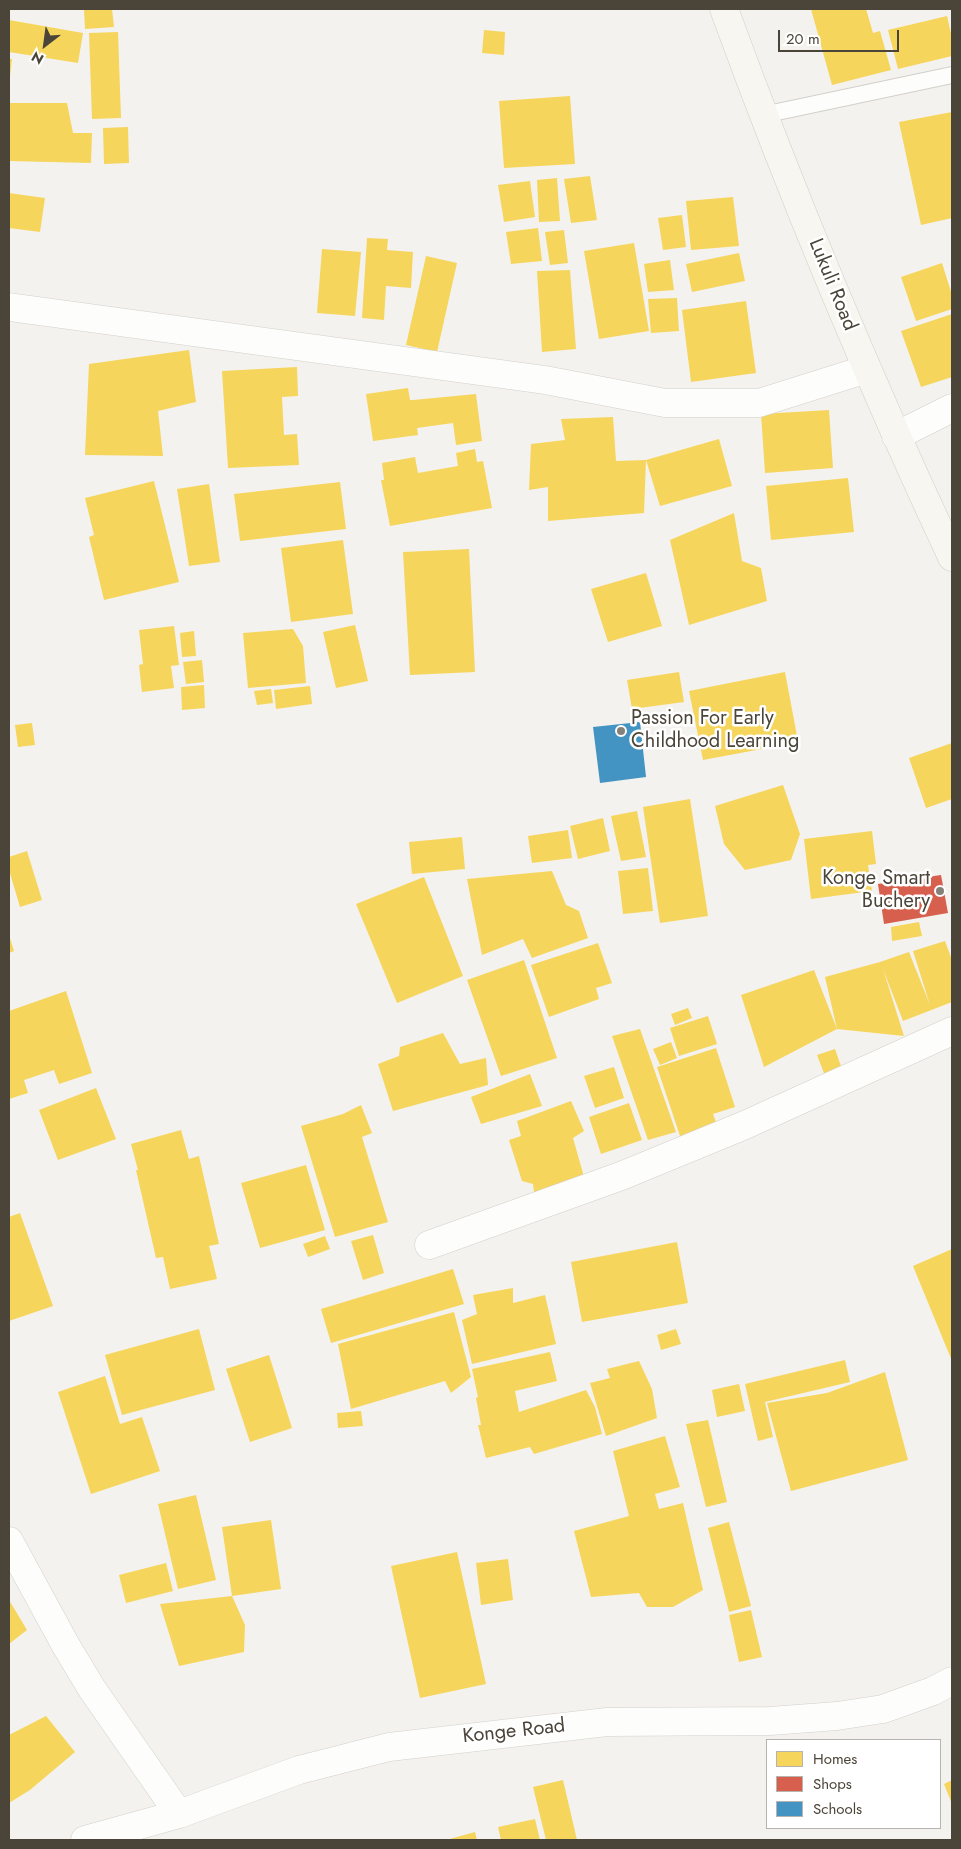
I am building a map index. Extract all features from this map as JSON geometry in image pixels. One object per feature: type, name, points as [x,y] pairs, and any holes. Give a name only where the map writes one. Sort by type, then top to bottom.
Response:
[{"type":"street","name":"Lukuli Road","points":[[724,9],[763,115],[866,369],[952,557]]},
{"type":"street","points":[[9,307],[544,380],[665,403],[759,403],[866,369]]},
{"type":"street","points":[[896,436],[952,408]]},
{"type":"street","points":[[429,1246],[665,1158],[745,1125],[952,1031]]},
{"type":"street","points":[[9,1541],[65,1644],[92,1689],[179,1814]]},
{"type":"street","name":"Konge Road","points":[[85,1840],[179,1814],[299,1770],[389,1747],[607,1722],[770,1721],[837,1716],[883,1709],[932,1691],[952,1681]]},
{"type":"lane","points":[[763,115],[952,75]]},
{"type":"building: Homes","points":[[84,9],[112,9],[114,27],[85,29]]},
{"type":"building: Homes","points":[[811,9],[866,9],[873,33],[880,31],[891,70],[832,85]]},
{"type":"building: Homes","points":[[947,16],[952,38],[952,56],[898,69],[888,30]]},
{"type":"building: Homes","points":[[9,20],[83,33],[78,63],[9,52]]},
{"type":"building: Homes","points":[[484,30],[505,32],[504,55],[482,53]]},
{"type":"building: Homes","points":[[118,32],[121,118],[92,119],[89,33]]},
{"type":"building: Homes","points":[[9,59],[12,59],[10,77],[9,77]]},
{"type":"building: Homes","points":[[570,96],[575,164],[504,168],[499,101]]},
{"type":"building: Homes","points":[[9,103],[67,103],[73,133],[92,133],[91,163],[9,161]]},
{"type":"building: Homes","points":[[952,112],[952,218],[921,225],[899,122]]},
{"type":"building: Homes","points":[[128,127],[129,163],[104,164],[103,128]]},
{"type":"building: Homes","points":[[590,176],[597,220],[571,223],[564,179]]},
{"type":"building: Homes","points":[[557,178],[560,221],[539,222],[537,180]]},
{"type":"building: Homes","points":[[530,181],[535,217],[504,222],[498,185]]},
{"type":"building: Homes","points":[[9,193],[45,198],[40,232],[9,228]]},
{"type":"building: Homes","points":[[733,197],[739,246],[691,250],[686,201]]},
{"type":"building: Homes","points":[[682,215],[686,247],[663,250],[658,218]]},
{"type":"building: Homes","points":[[538,228],[542,261],[511,264],[506,232]]},
{"type":"building: Homes","points":[[564,230],[568,263],[550,265],[545,232]]},
{"type":"building: Homes","points":[[367,238],[388,239],[387,250],[413,252],[411,288],[386,286],[384,320],[362,318]]},
{"type":"building: Homes","points":[[634,243],[649,331],[599,339],[584,251]]},
{"type":"building: Homes","points":[[322,249],[361,252],[355,316],[317,313]]},
{"type":"building: Homes","points":[[739,253],[745,281],[692,292],[686,264]]},
{"type":"building: Homes","points":[[426,256],[457,263],[437,352],[406,345]]},
{"type":"building: Homes","points":[[670,260],[674,290],[648,292],[644,264]]},
{"type":"building: Homes","points":[[942,263],[952,295],[952,309],[916,321],[901,277]]},
{"type":"building: Homes","points":[[570,270],[576,349],[542,352],[537,271]]},
{"type":"building: Homes","points":[[677,298],[679,331],[651,333],[648,299]]},
{"type":"building: Homes","points":[[746,301],[756,373],[691,382],[682,310]]},
{"type":"building: Homes","points":[[952,314],[952,377],[921,387],[901,331]]},
{"type":"building: Homes","points":[[189,350],[196,402],[158,411],[163,456],[85,455],[89,364]]},
{"type":"building: Homes","points":[[297,367],[298,396],[282,397],[284,435],[297,434],[299,465],[228,468],[222,371]]},
{"type":"building: Homes","points":[[408,388],[410,400],[476,394],[482,441],[456,445],[453,423],[417,428],[418,435],[373,441],[366,394]]},
{"type":"building: Homes","points":[[829,410],[833,468],[765,473],[761,414]]},
{"type":"building: Homes","points":[[613,417],[616,461],[646,460],[644,513],[548,521],[548,487],[529,490],[531,444],[565,440],[561,419]]},
{"type":"building: Homes","points":[[719,439],[732,486],[660,506],[646,460]]},
{"type":"building: Homes","points":[[475,449],[477,462],[483,461],[492,508],[390,526],[381,480],[384,480],[382,463],[415,457],[418,473],[458,466],[456,453]]},
{"type":"building: Homes","points":[[848,478],[854,532],[771,540],[766,486]]},
{"type":"building: Homes","points":[[154,481],[179,582],[104,600],[89,537],[94,535],[85,498]]},
{"type":"building: Homes","points":[[340,482],[346,529],[240,541],[234,494]]},
{"type":"building: Homes","points":[[209,484],[220,562],[189,566],[177,489]]},
{"type":"building: Homes","points":[[734,513],[742,561],[761,568],[767,601],[689,625],[670,540]]},
{"type":"building: Homes","points":[[343,540],[353,614],[291,622],[281,548]]},
{"type":"building: Homes","points":[[469,549],[475,672],[410,675],[403,552]]},
{"type":"building: Homes","points":[[646,573],[662,626],[608,642],[591,589]]},
{"type":"building: Homes","points":[[355,625],[368,681],[336,688],[323,632]]},
{"type":"building: Homes","points":[[174,626],[179,665],[171,666],[174,688],[142,692],[139,665],[143,664],[139,630]]},
{"type":"building: Homes","points":[[293,629],[303,646],[306,683],[248,688],[243,633]]},
{"type":"building: Homes","points":[[194,631],[196,656],[182,657],[180,633]]},
{"type":"building: Homes","points":[[202,660],[204,682],[186,684],[183,662]]},
{"type":"building: Homes","points":[[679,672],[684,702],[632,709],[627,680]]},
{"type":"building: Homes","points":[[785,672],[797,736],[766,742],[767,748],[703,760],[689,691]]},
{"type":"building: Homes","points":[[204,685],[205,708],[182,710],[181,687]]},
{"type":"building: Homes","points":[[310,686],[312,704],[276,709],[274,690]]},
{"type":"building: Homes","points":[[271,689],[273,703],[257,705],[254,691]]},
{"type":"building: Homes","points":[[32,723],[35,745],[18,747],[15,725]]},
{"type":"building: Homes","points":[[952,743],[952,799],[926,808],[909,758]]},
{"type":"building: Homes","points":[[783,785],[800,834],[791,860],[745,870],[724,844],[715,806]]},
{"type":"building: Homes","points":[[690,799],[708,916],[660,923],[643,807]]},
{"type":"building: Homes","points":[[637,811],[646,857],[621,861],[611,816]]},
{"type":"building: Homes","points":[[603,818],[610,851],[578,859],[570,826]]},
{"type":"building: Homes","points":[[568,830],[572,858],[532,863],[528,836]]},
{"type":"building: Homes","points":[[872,831],[876,864],[868,865],[872,891],[811,899],[804,839]]},
{"type":"building: Homes","points":[[462,837],[465,869],[412,874],[409,842]]},
{"type":"building: Homes","points":[[27,851],[42,900],[20,907],[9,870],[9,857]]},
{"type":"building: Homes","points":[[648,868],[653,911],[623,914],[618,871]]},
{"type":"building: Homes","points":[[552,871],[566,905],[579,911],[588,938],[532,958],[523,939],[482,955],[467,879]]},
{"type":"building: Homes","points":[[424,877],[463,976],[397,1003],[356,904]]},
{"type":"building: Homes","points":[[919,922],[922,936],[892,941],[891,927]]},
{"type":"building: Homes","points":[[9,935],[14,951],[9,953]]},
{"type":"building: Homes","points":[[945,941],[952,960],[952,1002],[903,1021],[883,969],[904,1036],[837,1029],[825,977],[909,952],[930,1005],[913,951]]},
{"type":"building: Homes","points":[[598,943],[612,983],[596,988],[599,999],[549,1017],[531,965]]},
{"type":"building: Homes","points":[[524,960],[557,1058],[501,1076],[467,980]]},
{"type":"building: Homes","points":[[814,970],[837,1029],[764,1067],[741,995]]},
{"type":"building: Homes","points":[[66,991],[92,1073],[59,1084],[54,1070],[24,1080],[28,1093],[9,1099],[9,1011]]},
{"type":"building: Homes","points":[[688,1008],[692,1018],[675,1025],[671,1014]]},
{"type":"building: Homes","points":[[708,1016],[717,1044],[679,1056],[670,1028]]},
{"type":"building: Homes","points":[[640,1029],[676,1132],[648,1140],[612,1036]]},
{"type":"building: Homes","points":[[443,1033],[460,1064],[486,1058],[488,1085],[393,1111],[378,1064],[399,1056],[400,1047]]},
{"type":"building: Homes","points":[[671,1042],[677,1058],[660,1065],[653,1049]]},
{"type":"building: Homes","points":[[716,1048],[735,1107],[713,1114],[719,1130],[682,1142],[657,1067]]},
{"type":"building: Homes","points":[[835,1049],[844,1075],[827,1081],[817,1055]]},
{"type":"building: Homes","points":[[614,1067],[624,1098],[595,1108],[584,1076]]},
{"type":"building: Homes","points":[[530,1074],[542,1106],[481,1124],[471,1097]]},
{"type":"building: Homes","points":[[96,1088],[116,1139],[58,1160],[39,1110]]},
{"type":"building: Homes","points":[[571,1101],[584,1131],[573,1138],[586,1184],[535,1202],[533,1184],[522,1181],[509,1140],[521,1136],[517,1121]]},
{"type":"building: Homes","points":[[629,1103],[642,1140],[601,1154],[589,1117]]},
{"type":"building: Homes","points":[[361,1105],[372,1133],[362,1137],[388,1222],[335,1237],[301,1126],[343,1114]]},
{"type":"building: Homes","points":[[181,1130],[189,1159],[199,1156],[219,1244],[209,1246],[217,1279],[170,1289],[163,1257],[156,1258],[131,1144]]},
{"type":"building: Homes","points":[[306,1165],[325,1230],[260,1248],[241,1183]]},
{"type":"building: Homes","points":[[20,1213],[53,1306],[9,1321],[9,1217]]},
{"type":"building: Homes","points":[[373,1235],[384,1273],[363,1280],[351,1241]]},
{"type":"building: Homes","points":[[325,1236],[330,1249],[308,1257],[303,1244]]},
{"type":"building: Homes","points":[[677,1242],[688,1303],[582,1322],[571,1262]]},
{"type":"building: Homes","points":[[952,1249],[952,1361],[913,1266]]},
{"type":"building: Homes","points":[[453,1269],[464,1304],[331,1343],[321,1309]]},
{"type":"building: Homes","points":[[513,1288],[513,1303],[545,1295],[556,1344],[472,1364],[462,1320],[477,1314],[473,1295]]},
{"type":"building: Homes","points":[[454,1312],[471,1377],[451,1393],[445,1381],[351,1409],[338,1344]]},
{"type":"building: Homes","points":[[199,1329],[215,1390],[122,1415],[105,1355]]},
{"type":"building: Homes","points":[[676,1329],[681,1344],[661,1350],[657,1335]]},
{"type":"building: Homes","points":[[550,1352],[557,1381],[515,1391],[519,1412],[586,1390],[595,1407],[602,1434],[534,1454],[530,1447],[486,1458],[478,1425],[481,1425],[472,1369]]},
{"type":"building: Homes","points":[[269,1355],[292,1428],[250,1442],[226,1369]]},
{"type":"building: Homes","points":[[845,1360],[850,1382],[765,1402],[773,1437],[758,1441],[745,1384]]},
{"type":"building: Homes","points":[[639,1361],[652,1389],[657,1418],[606,1436],[590,1383],[610,1378],[607,1369]]},
{"type":"building: Homes","points":[[885,1372],[908,1460],[791,1491],[767,1403],[827,1393]]},
{"type":"building: Homes","points":[[105,1376],[120,1424],[142,1417],[160,1471],[91,1494],[58,1392]]},
{"type":"building: Homes","points":[[739,1384],[745,1411],[717,1417],[712,1390]]},
{"type":"building: Homes","points":[[361,1411],[363,1426],[338,1428],[337,1413]]},
{"type":"building: Homes","points":[[708,1420],[727,1502],[706,1507],[686,1424]]},
{"type":"building: Homes","points":[[665,1436],[680,1487],[655,1494],[659,1509],[683,1503],[703,1590],[673,1607],[647,1607],[639,1593],[591,1597],[574,1531],[629,1516],[613,1451]]},
{"type":"building: Homes","points":[[196,1495],[216,1580],[178,1589],[158,1504]]},
{"type":"building: Homes","points":[[271,1520],[281,1589],[232,1596],[222,1527]]},
{"type":"building: Homes","points":[[729,1522],[751,1606],[729,1612],[708,1528]]},
{"type":"building: Homes","points":[[457,1552],[486,1684],[420,1698],[391,1566]]},
{"type":"building: Homes","points":[[508,1559],[513,1600],[481,1605],[476,1563]]},
{"type":"building: Homes","points":[[166,1563],[173,1591],[126,1603],[119,1575]]},
{"type":"building: Homes","points":[[232,1596],[245,1625],[244,1652],[179,1666],[160,1604]]},
{"type":"building: Homes","points":[[9,1600],[27,1630],[9,1644]]},
{"type":"building: Homes","points":[[751,1610],[762,1657],[739,1662],[729,1615]]},
{"type":"building: Homes","points":[[46,1716],[75,1752],[30,1790],[9,1803],[9,1735]]},
{"type":"building: Homes","points":[[563,1780],[577,1840],[546,1840],[533,1787]]},
{"type":"building: Homes","points":[[952,1780],[952,1804],[944,1784]]},
{"type":"building: Homes","points":[[535,1819],[540,1840],[501,1840],[498,1827]]},
{"type":"building: Homes","points":[[475,1832],[477,1840],[446,1840]]},
{"type":"building: Shops","points":[[941,875],[948,913],[884,924],[878,884]]},
{"type":"building: Schools","points":[[640,722],[646,777],[600,783],[593,727]]},
{"type":"place","name":"Passion For Early Childhood Learning","points":[[621,731]]},
{"type":"place","name":"Konge Smart Buchery","points":[[940,891]]}]
